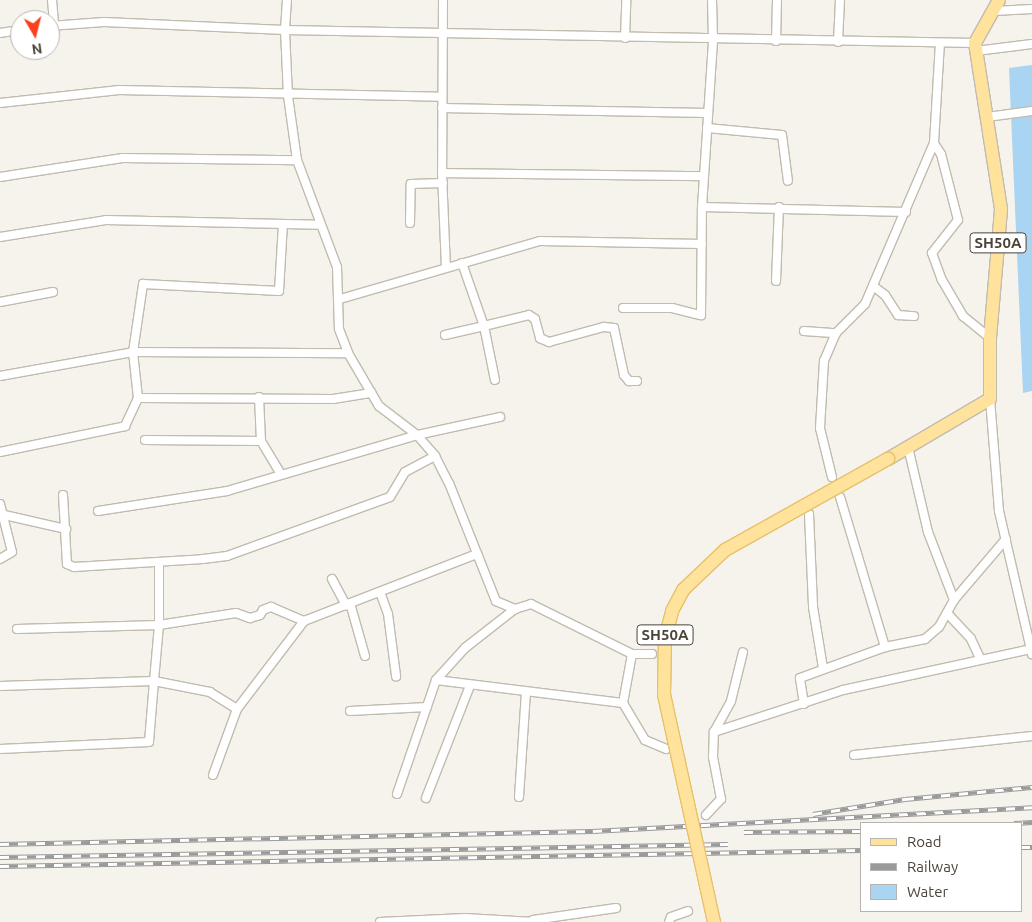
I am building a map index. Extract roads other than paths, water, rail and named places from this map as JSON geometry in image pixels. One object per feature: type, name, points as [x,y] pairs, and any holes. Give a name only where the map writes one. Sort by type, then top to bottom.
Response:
[{"type":"main road","points":[[975,47],[997,3]]},
{"type":"main road","name":"SH50A","points":[[714,922],[664,695],[664,638],[672,611],[683,590],[725,550],[888,459],[990,399],[990,338],[1001,209],[975,47]]},
{"type":"street","points":[[287,0],[285,30],[288,96],[297,160],[337,267],[340,299],[339,329],[348,353],[379,406],[417,435],[435,456],[496,601],[515,609]]},
{"type":"street","points":[[443,0],[442,173],[446,268]]},
{"type":"street","points":[[625,38],[626,0]]},
{"type":"street","points":[[623,308],[672,308],[701,315],[702,207],[714,40],[712,0]]},
{"type":"street","points":[[776,41],[777,0]]},
{"type":"street","points":[[838,42],[840,0]]},
{"type":"street","points":[[997,3],[1032,9]]},
{"type":"street","points":[[60,25],[104,22],[285,30],[940,43],[975,47],[1032,44]]},
{"type":"street","points":[[832,477],[820,428],[824,362],[836,333],[865,304],[934,143],[940,43]]},
{"type":"street","points":[[0,104],[120,90],[288,96],[442,97]]},
{"type":"street","points":[[442,108],[708,113]]},
{"type":"street","points":[[987,117],[1032,111]]},
{"type":"street","points":[[707,128],[782,135],[788,182]]},
{"type":"street","points":[[934,143],[941,154],[958,220],[932,253],[942,280],[963,316],[990,338]]},
{"type":"street","points":[[0,177],[123,158],[297,160]]},
{"type":"street","points":[[442,173],[704,176]]},
{"type":"street","points":[[410,223],[411,184],[443,183]]},
{"type":"street","points":[[702,207],[906,212]]},
{"type":"street","points":[[776,281],[779,208]]},
{"type":"street","points":[[0,237],[106,220],[320,225]]},
{"type":"street","points":[[0,452],[125,426],[138,398],[133,352],[143,284],[280,291],[283,224]]},
{"type":"street","points":[[340,299],[540,241],[702,244]]},
{"type":"street","points":[[462,263],[484,326],[496,380]]},
{"type":"street","points":[[873,286],[885,295],[898,315],[914,316]]},
{"type":"street","points":[[0,302],[52,292]]},
{"type":"street","points":[[445,335],[529,315],[535,319],[540,338],[549,342],[604,327],[614,328],[624,375],[629,381],[637,381]]},
{"type":"street","points":[[804,331],[836,333]]},
{"type":"street","points":[[0,376],[133,352],[348,353]]},
{"type":"street","points":[[138,398],[259,397],[333,399],[372,393]]},
{"type":"street","points":[[259,397],[261,441],[281,474]]},
{"type":"street","points":[[714,732],[843,690],[980,658],[1031,652],[1029,619],[999,511],[990,399]]},
{"type":"street","points":[[98,511],[227,491],[417,435],[500,417]]},
{"type":"street","points":[[145,440],[261,441]]},
{"type":"street","points":[[908,446],[928,532],[954,600]]},
{"type":"street","points":[[63,495],[66,529],[64,558],[67,564],[74,567],[158,563],[228,556],[390,497],[405,472],[435,456]]},
{"type":"street","points":[[840,497],[885,647]]},
{"type":"street","points":[[0,504],[12,552],[0,559]]},
{"type":"street","points":[[1,514],[66,529]]},
{"type":"street","points":[[809,514],[813,607],[823,668]]},
{"type":"street","points":[[804,704],[800,678],[823,668],[885,647],[925,639],[939,627],[954,600],[1006,539]]},
{"type":"street","points":[[213,775],[237,709],[304,621],[477,554]]},
{"type":"street","points":[[0,749],[149,742],[159,625],[158,563]]},
{"type":"street","points":[[332,578],[348,604],[365,656]]},
{"type":"street","points":[[380,592],[388,614],[396,676]]},
{"type":"street","points":[[397,794],[436,680],[465,648],[515,609],[531,604],[632,654],[652,654]]},
{"type":"street","points":[[17,629],[159,625],[236,613],[250,618],[260,615],[263,610],[271,607],[304,621]]},
{"type":"street","points":[[947,613],[970,639],[980,658]]},
{"type":"street","points":[[706,816],[721,800],[713,757],[714,732],[731,701],[743,652]]},
{"type":"street","points":[[632,654],[623,703],[644,740],[666,749]]},
{"type":"street","points":[[436,680],[470,686],[623,703]]},
{"type":"street","points":[[0,686],[154,681],[210,692],[237,709]]},
{"type":"street","points":[[426,798],[470,686]]},
{"type":"street","points":[[519,796],[526,692]]},
{"type":"street","points":[[350,711],[427,707]]},
{"type":"street","points":[[854,755],[1032,736]]},
{"type":"street","points":[[380,922],[465,918],[533,921],[572,918],[616,908]]},
{"type":"street","points":[[669,922],[671,917],[688,911]]},
{"type":"water","points":[[1032,65],[1032,391],[1023,393],[1009,68]]},
{"type":"railway","points":[[813,814],[905,799],[1032,787]]},
{"type":"railway","points":[[0,844],[593,831],[1032,807]]},
{"type":"railway","points":[[1022,823],[1032,822]]},
{"type":"railway","points":[[744,832],[860,831]]},
{"type":"railway","points":[[0,857],[728,844]]},
{"type":"railway","points":[[1022,847],[1032,847]]},
{"type":"railway","points":[[0,866],[860,850]]}]
